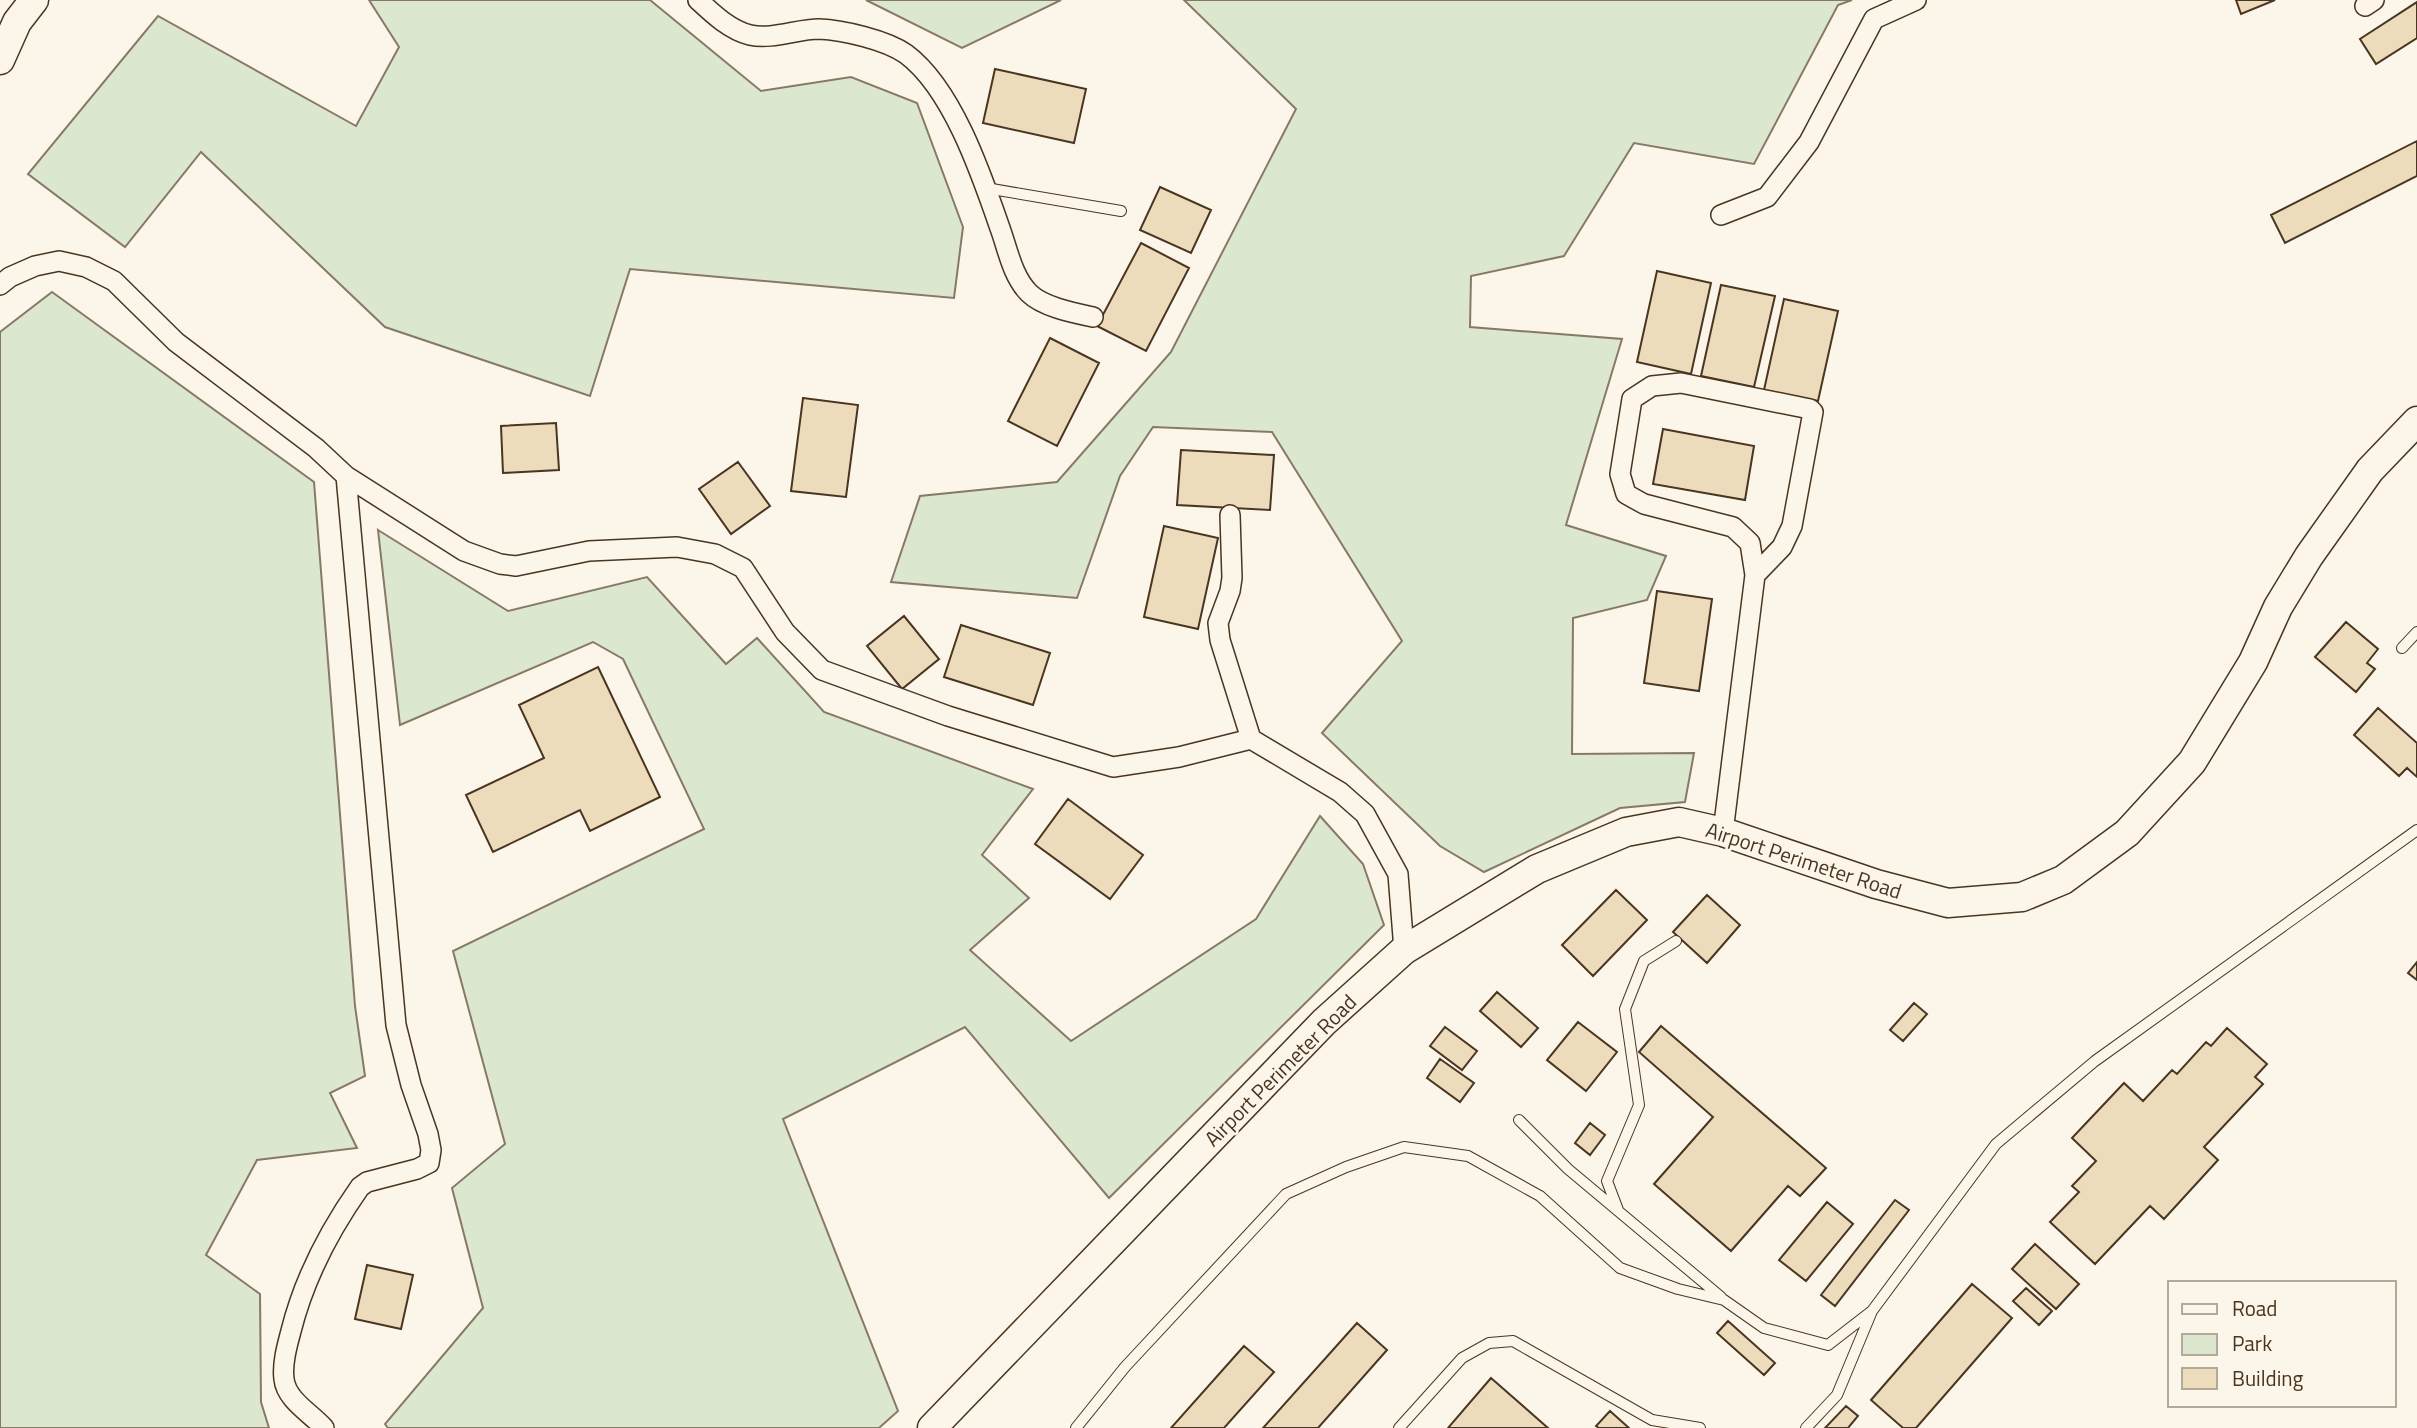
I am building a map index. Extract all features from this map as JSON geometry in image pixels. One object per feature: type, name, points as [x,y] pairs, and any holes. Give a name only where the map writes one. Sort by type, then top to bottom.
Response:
[{"type":"street","points":[[0,60],[17,22],[34,0]]},
{"type":"street","points":[[698,0],[733,28],[752,36],[820,29],[867,37],[905,54],[939,90],[960,128],[986,188],[1016,275],[1030,295],[1060,310],[1093,317]]},
{"type":"street","points":[[1721,215],[1767,197],[1810,142],[1874,19],[1916,0]]},
{"type":"street","points":[[0,285],[35,266],[59,261],[86,267],[114,281],[176,342],[316,448],[346,476],[464,551],[500,564],[516,566],[589,551],[677,547],[715,554],[743,568],[785,632],[822,670],[948,716],[1113,768],[1179,757],[1251,739]]},
{"type":"street","points":[[1723,832],[1755,575],[1751,543],[1733,527],[1644,505],[1626,494],[1620,474],[1632,399],[1652,386],[1681,383],[1810,409],[1813,412],[1792,526],[1782,547],[1755,575]]},
{"type":"street","name":"Airport Perimeter Road","points":[[932,1428],[1324,1022],[1404,950],[1537,869],[1626,832],[1679,822],[1723,832],[1876,884],[1948,903],[2022,897],[2063,880],[2127,833],[2192,762],[2253,662],[2278,607],[2309,556],[2370,470],[2417,421]]},
{"type":"street","points":[[324,1428],[300,1405],[284,1381],[285,1352],[296,1308],[311,1271],[360,1187],[367,1182],[417,1169],[429,1163],[431,1150],[396,1025],[346,476]]},
{"type":"street","points":[[1230,515],[1232,578],[1218,623],[1220,640],[1251,739],[1340,792],[1365,814],[1398,874],[1404,950]]},
{"type":"lane","points":[[986,188],[1121,211]]},
{"type":"lane","points":[[2402,648],[2417,632]]},
{"type":"lane","points":[[1807,1428],[1837,1395],[1872,1311],[1996,1144],[2095,1061],[2417,830]]},
{"type":"lane","points":[[1618,1210],[1607,1181],[1639,1105],[1625,1010],[1644,961],[1676,941]]},
{"type":"lane","points":[[1519,1120],[1568,1170],[1724,1300],[1763,1328],[1828,1345],[1872,1311]]},
{"type":"lane","points":[[1076,1428],[1125,1367],[1286,1194],[1346,1167],[1404,1147],[1468,1156],[1540,1196],[1620,1268],[1678,1289],[1724,1300]]},
{"type":"lane","points":[[1399,1428],[1462,1358],[1489,1343],[1513,1342],[1652,1420],[1699,1428]]},
{"type":"green space","points":[[369,0],[650,0],[761,91],[851,77],[917,103],[963,227],[954,298],[630,269],[590,396],[385,327],[201,152],[125,247],[28,174],[158,16],[356,126],[399,47]]},
{"type":"green space","points":[[866,0],[1061,0],[962,48]]},
{"type":"green space","points":[[1184,0],[1852,0],[1838,5],[1754,164],[1634,143],[1564,256],[1471,276],[1470,327],[1622,339],[1566,525],[1666,556],[1647,600],[1573,618],[1572,754],[1694,753],[1685,802],[1620,808],[1484,872],[1440,846],[1322,733],[1402,641],[1272,432],[1153,427],[1120,476],[1077,598],[891,582],[920,496],[1057,482],[1171,352],[1296,109]]},
{"type":"green space","points":[[52,292],[314,482],[355,1006],[365,1076],[330,1093],[357,1148],[257,1160],[206,1255],[260,1294],[261,1402],[269,1428],[0,1428],[0,332]]},
{"type":"green space","points":[[378,530],[508,611],[647,577],[726,664],[757,638],[824,712],[1033,789],[982,855],[1029,898],[970,950],[1071,1041],[1256,919],[1320,816],[1363,864],[1384,925],[1109,1198],[965,1027],[783,1119],[898,1411],[879,1428],[388,1428],[385,1424],[483,1308],[452,1188],[505,1144],[453,951],[704,829],[623,659],[593,642],[400,725]]},
{"type":"building","points":[[2236,0],[2275,0],[2241,14]]},
{"type":"building","points":[[2417,2],[2417,38],[2376,64],[2360,39]]},
{"type":"building","points":[[995,69],[1086,89],[1074,143],[983,123]]},
{"type":"building","points":[[2417,141],[2417,176],[2285,243],[2271,215]]},
{"type":"building","points":[[1160,187],[1211,210],[1191,253],[1140,230]]},
{"type":"building","points":[[1141,243],[1189,268],[1146,351],[1097,326]]},
{"type":"building","points":[[1657,271],[1711,283],[1691,374],[1637,362]]},
{"type":"building","points":[[1721,285],[1775,296],[1754,387],[1701,376]]},
{"type":"building","points":[[1784,299],[1838,311],[1818,401],[1764,390]]},
{"type":"building","points":[[1050,338],[1099,363],[1057,446],[1008,421]]},
{"type":"building","points":[[803,398],[858,405],[846,497],[791,491]]},
{"type":"building","points":[[556,423],[559,470],[503,473],[501,426]]},
{"type":"building","points":[[1663,429],[1754,446],[1745,500],[1653,484]]},
{"type":"building","points":[[1181,450],[1274,455],[1270,510],[1177,505]]},
{"type":"building","points":[[738,462],[770,506],[731,534],[699,489]]},
{"type":"building","points":[[1164,526],[1218,538],[1198,629],[1144,617]]},
{"type":"building","points":[[1657,591],[1712,599],[1699,691],[1644,683]]},
{"type":"building","points":[[904,616],[939,659],[902,689],[867,646]]},
{"type":"building","points":[[2346,622],[2378,649],[2367,663],[2375,669],[2356,692],[2315,657]]},
{"type":"building","points":[[961,625],[1050,653],[1033,705],[944,677]]},
{"type":"building","points":[[598,667],[660,797],[590,831],[580,810],[493,852],[466,795],[544,758],[519,705]]},
{"type":"building","points":[[2378,708],[2417,743],[2417,777],[2407,768],[2399,776],[2354,735]]},
{"type":"building","points":[[1068,799],[1143,855],[1110,899],[1035,844]]},
{"type":"building","points":[[1616,890],[1647,920],[1593,976],[1562,945]]},
{"type":"building","points":[[1707,895],[1740,925],[1707,963],[1673,932]]},
{"type":"building","points":[[2417,962],[2417,980],[2408,973]]},
{"type":"building","points":[[1497,992],[1538,1028],[1521,1047],[1480,1011]]},
{"type":"building","points":[[1914,1003],[1927,1014],[1903,1041],[1890,1030]]},
{"type":"building","points":[[1578,1022],[1617,1052],[1586,1091],[1547,1060]]},
{"type":"building","points":[[1661,1026],[1826,1168],[1800,1196],[1788,1186],[1731,1251],[1654,1184],[1713,1117],[1639,1052]]},
{"type":"building","points":[[1445,1027],[1477,1051],[1462,1070],[1430,1046]]},
{"type":"building","points":[[2227,1028],[2267,1064],[2255,1077],[2263,1084],[2204,1147],[2218,1160],[2164,1219],[2150,1206],[2095,1264],[2050,1222],[2079,1192],[2072,1186],[2096,1161],[2072,1138],[2124,1083],[2143,1101],[2172,1070],[2177,1074],[2206,1042],[2211,1046]]},
{"type":"building","points":[[1440,1059],[1474,1083],[1460,1102],[1427,1078]]},
{"type":"building","points":[[1590,1123],[1605,1135],[1590,1155],[1575,1143]]},
{"type":"building","points":[[1895,1200],[1909,1210],[1835,1306],[1821,1295]]},
{"type":"building","points":[[1827,1202],[1853,1224],[1806,1281],[1779,1260]]},
{"type":"building","points":[[2035,1244],[2079,1284],[2056,1309],[2012,1269]]},
{"type":"building","points":[[367,1265],[413,1275],[401,1329],[355,1319]]},
{"type":"building","points":[[1972,1284],[2012,1318],[1916,1428],[1903,1428],[1871,1400]]},
{"type":"building","points":[[2026,1288],[2052,1311],[2039,1325],[2013,1301]]},
{"type":"building","points":[[1728,1321],[1775,1363],[1764,1375],[1717,1333]]},
{"type":"building","points":[[1357,1323],[1387,1350],[1318,1428],[1263,1428]]},
{"type":"building","points":[[1244,1346],[1274,1372],[1224,1428],[1171,1428]]},
{"type":"building","points":[[1491,1378],[1548,1428],[1448,1428]]},
{"type":"building","points":[[1846,1406],[1858,1416],[1848,1428],[1825,1428]]},
{"type":"building","points":[[1610,1411],[1629,1428],[1596,1426]]}]
